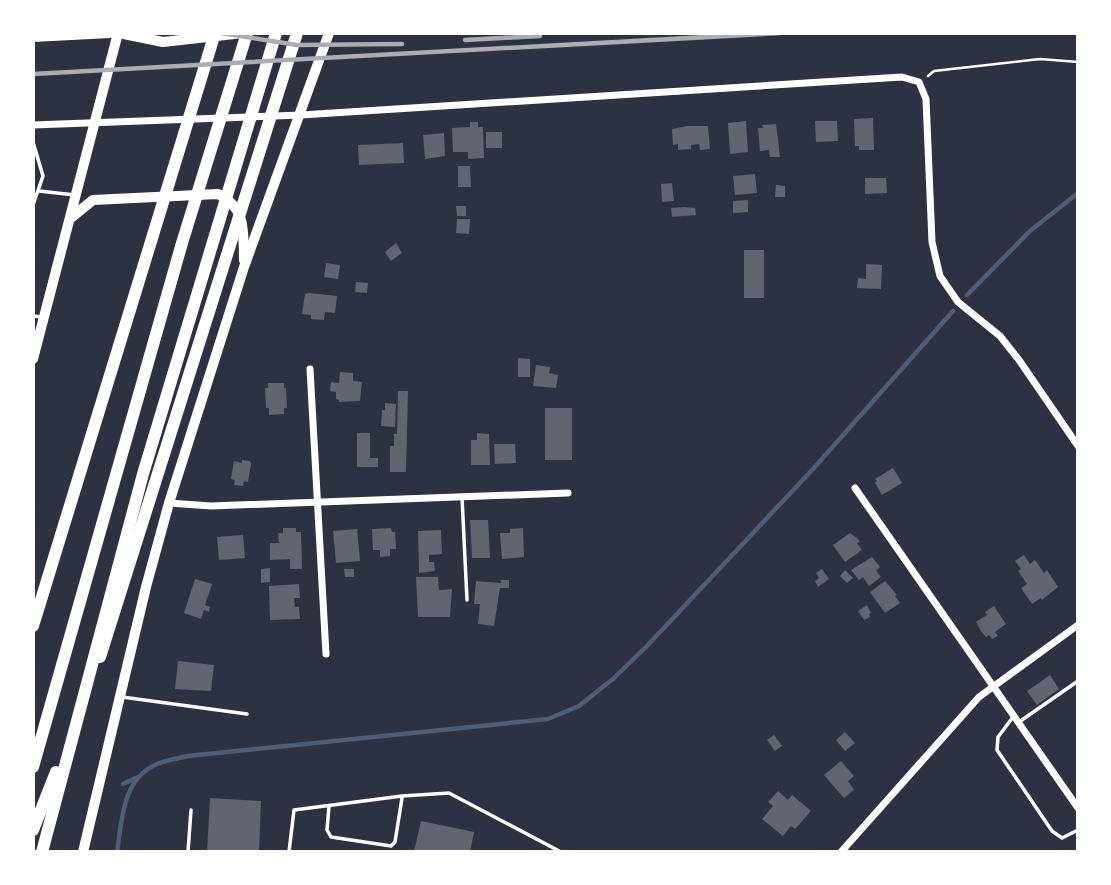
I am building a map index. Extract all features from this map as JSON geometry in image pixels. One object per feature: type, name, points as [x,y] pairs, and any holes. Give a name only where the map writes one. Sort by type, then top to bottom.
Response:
[{"type":"highway","points":[[33,626],[215,33]]},
{"type":"highway","points":[[33,766],[245,33]]},
{"type":"highway","points":[[43,852],[143,474],[276,33]]},
{"type":"highway","points":[[33,830],[109,632],[296,33]]},
{"type":"main road","points":[[33,37],[110,33]]},
{"type":"main road","points":[[33,359],[39,317],[70,219],[119,33],[163,41],[245,33]]},
{"type":"main road","points":[[83,852],[146,587],[169,503],[244,267],[329,33]]},
{"type":"main road","points":[[70,219],[93,200],[218,194],[229,199],[238,209],[243,225],[244,267]]},
{"type":"street","points":[[33,125],[301,115],[902,77],[919,82],[926,99],[932,242],[940,275],[958,302],[981,319],[1006,344],[1078,446]]},
{"type":"street","points":[[310,369],[326,654]]},
{"type":"street","points":[[855,488],[1078,808]]},
{"type":"street","points":[[169,503],[211,506],[568,493]]},
{"type":"street","points":[[841,852],[991,686],[1078,625]]},
{"type":"lane","points":[[33,142],[43,176],[33,205]]},
{"type":"lane","points":[[39,191],[76,195]]},
{"type":"lane","points":[[462,497],[467,600]]},
{"type":"lane","points":[[1078,681],[1015,720],[998,737],[997,750],[1052,831],[1062,838],[1078,830]]},
{"type":"lane","points":[[120,697],[247,714]]},
{"type":"lane","points":[[289,852],[294,810],[402,796],[449,793],[561,852]]},
{"type":"lane","points":[[329,806],[327,830],[331,837],[391,846],[395,842],[402,796]]},
{"type":"lane","points":[[188,852],[191,810]]},
{"type":"path","points":[[919,82],[934,71],[1040,59],[1078,62]]},
{"type":"building","points":[[873,118],[874,150],[859,150],[859,146],[855,146],[854,119]]},
{"type":"building","points":[[746,121],[748,152],[730,154],[728,123]]},
{"type":"building","points":[[815,121],[837,121],[838,141],[816,142]]},
{"type":"building","points":[[470,122],[478,122],[478,127],[483,127],[484,158],[468,159],[468,152],[453,152],[452,128],[470,127]]},
{"type":"building","points":[[776,124],[780,157],[770,157],[769,150],[760,151],[758,128]]},
{"type":"building","points":[[708,126],[710,149],[700,150],[699,144],[691,145],[691,149],[678,150],[678,144],[673,145],[672,129]]},
{"type":"building","points":[[486,132],[502,132],[502,148],[486,148]]},
{"type":"building","points":[[444,133],[445,156],[425,159],[423,135]]},
{"type":"building","points":[[403,143],[404,163],[359,165],[358,145]]},
{"type":"building","points":[[458,166],[470,166],[471,187],[458,187]]},
{"type":"building","points":[[755,174],[757,193],[735,195],[733,176]]},
{"type":"building","points":[[865,178],[886,178],[887,193],[865,194]]},
{"type":"building","points":[[672,183],[674,201],[662,202],[661,184]]},
{"type":"building","points":[[776,185],[785,186],[785,197],[775,197]]},
{"type":"building","points":[[748,200],[748,212],[733,213],[733,201]]},
{"type":"building","points":[[456,206],[466,206],[466,216],[457,216]]},
{"type":"building","points":[[671,208],[695,208],[696,215],[672,217]]},
{"type":"building","points":[[457,219],[470,219],[469,234],[456,233]]},
{"type":"building","points":[[396,243],[402,253],[391,261],[385,252]]},
{"type":"building","points":[[744,250],[764,250],[764,298],[744,298]]},
{"type":"building","points":[[326,263],[340,265],[338,279],[324,277]]},
{"type":"building","points":[[866,264],[882,265],[881,289],[857,288],[858,278],[866,279]]},
{"type":"building","points":[[356,282],[368,283],[367,293],[355,292]]},
{"type":"building","points":[[305,294],[337,296],[335,313],[325,312],[324,320],[311,319],[311,315],[302,314]]},
{"type":"building","points":[[518,358],[530,359],[530,377],[518,377]]},
{"type":"building","points":[[536,365],[550,367],[549,373],[558,375],[556,388],[533,386]]},
{"type":"building","points":[[340,372],[353,373],[353,381],[362,382],[360,401],[339,402],[336,392],[330,391],[331,382],[339,383]]},
{"type":"building","points":[[268,383],[284,383],[287,408],[284,408],[284,414],[269,415],[265,388],[268,388]]},
{"type":"building","points":[[398,391],[408,391],[406,472],[390,472],[390,446],[394,446],[394,434],[397,434]]},
{"type":"building","points":[[385,403],[396,404],[395,427],[381,426]]},
{"type":"building","points":[[545,408],[572,408],[572,460],[545,460]]},
{"type":"building","points":[[357,433],[370,433],[370,458],[378,458],[378,467],[357,467]]},
{"type":"building","points":[[477,433],[489,434],[490,465],[471,465],[471,440],[477,440]]},
{"type":"building","points":[[494,444],[515,444],[516,463],[495,464]]},
{"type":"building","points":[[242,460],[250,461],[251,464],[248,482],[244,481],[243,486],[234,485],[235,480],[231,479],[234,461],[242,463]]},
{"type":"building","points":[[893,468],[902,483],[882,495],[875,479]]},
{"type":"building","points":[[470,520],[488,520],[490,558],[472,558]]},
{"type":"building","points":[[283,528],[296,528],[296,532],[301,532],[302,569],[290,569],[290,559],[270,560],[270,543],[279,543],[278,533],[283,533]]},
{"type":"building","points":[[391,528],[392,532],[395,532],[396,549],[390,549],[390,556],[380,557],[380,550],[373,550],[372,529]]},
{"type":"building","points":[[523,528],[524,557],[502,559],[500,533],[510,533],[510,529]]},
{"type":"building","points":[[357,529],[360,561],[336,563],[333,531]]},
{"type":"building","points":[[441,530],[442,554],[429,555],[429,562],[434,562],[435,571],[419,573],[418,531]]},
{"type":"building","points":[[850,533],[858,539],[860,542],[857,543],[862,550],[845,562],[833,545]]},
{"type":"building","points":[[243,535],[245,558],[219,560],[217,537]]},
{"type":"building","points":[[1024,555],[1030,564],[1035,560],[1044,573],[1047,570],[1058,587],[1042,600],[1041,598],[1032,604],[1021,588],[1027,584],[1015,561]]},
{"type":"building","points":[[872,557],[880,567],[876,570],[881,577],[869,586],[863,577],[859,580],[851,570]]},
{"type":"building","points":[[270,568],[270,582],[261,583],[261,569]]},
{"type":"building","points":[[344,569],[354,569],[354,577],[345,577]]},
{"type":"building","points":[[822,569],[829,579],[818,587],[815,581],[819,578],[816,573]]},
{"type":"building","points":[[845,570],[853,578],[847,583],[840,576]]},
{"type":"building","points":[[416,577],[438,577],[439,590],[452,589],[450,617],[418,617]]},
{"type":"building","points":[[195,579],[212,584],[205,605],[210,607],[209,612],[204,610],[201,619],[184,613]]},
{"type":"building","points":[[501,580],[509,580],[509,588],[500,588],[494,626],[478,624],[480,604],[474,604],[476,581],[501,583]]},
{"type":"building","points":[[885,581],[900,603],[885,613],[870,592]]},
{"type":"building","points":[[299,584],[300,598],[294,598],[295,607],[299,607],[300,619],[270,620],[269,586]]},
{"type":"building","points":[[867,605],[871,613],[870,617],[864,620],[858,611]]},
{"type":"building","points":[[994,606],[1006,624],[995,632],[998,636],[992,639],[989,635],[986,637],[976,622]]},
{"type":"building","points":[[178,661],[214,665],[211,691],[175,689]]},
{"type":"building","points":[[1050,675],[1059,689],[1037,705],[1027,691]]},
{"type":"building","points":[[845,732],[855,743],[845,751],[836,740]]},
{"type":"building","points":[[774,735],[782,746],[775,751],[767,740]]},
{"type":"building","points":[[841,761],[854,776],[848,781],[854,790],[844,798],[824,775]]},
{"type":"building","points":[[778,791],[788,800],[792,795],[811,811],[795,829],[791,826],[783,836],[762,819],[773,806],[768,802]]},
{"type":"building","points":[[210,798],[261,801],[259,852],[207,852]]},
{"type":"building","points":[[421,821],[474,832],[470,852],[414,852]]},
{"type":"waterway","points":[[967,295],[1030,231],[1078,193]]},
{"type":"waterway","points":[[117,852],[125,803],[130,791],[144,772],[163,762],[188,756],[548,719],[579,706],[614,678],[646,647],[813,469],[953,311]]},
{"type":"waterway","points":[[123,784],[138,777]]},
{"type":"railway","points":[[221,33],[297,45],[402,44]]},
{"type":"railway","points":[[33,74],[780,33]]},
{"type":"railway","points":[[465,40],[540,36]]}]
